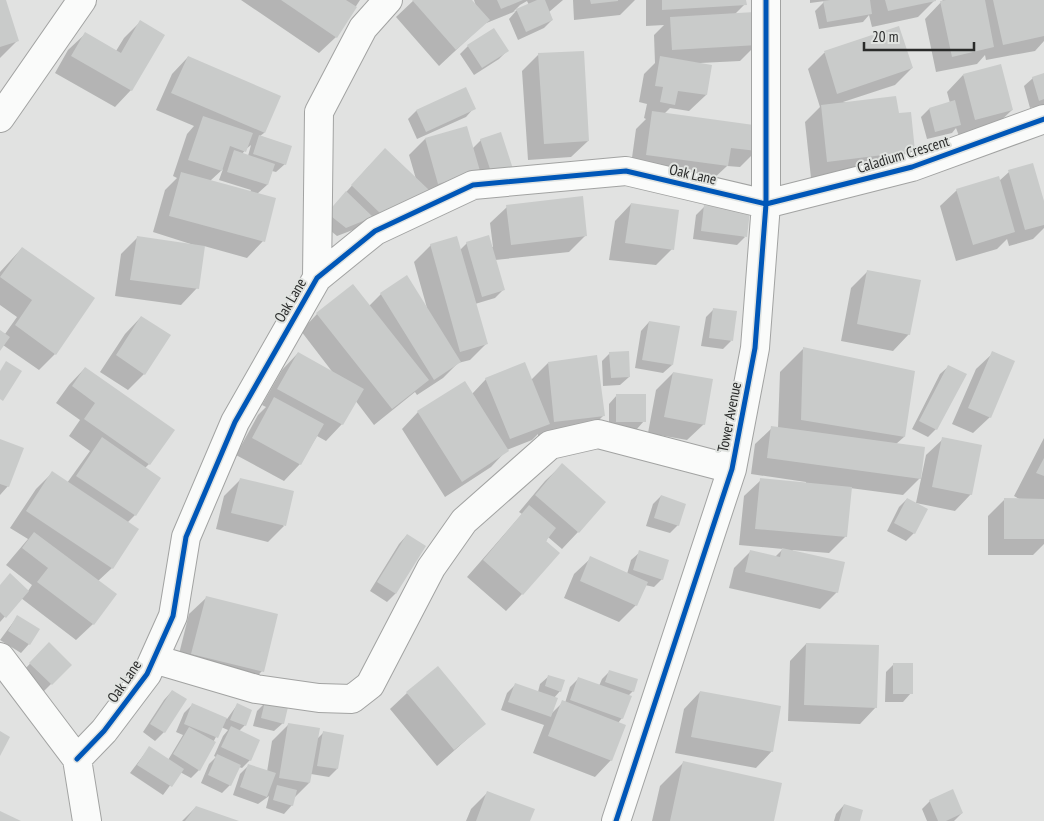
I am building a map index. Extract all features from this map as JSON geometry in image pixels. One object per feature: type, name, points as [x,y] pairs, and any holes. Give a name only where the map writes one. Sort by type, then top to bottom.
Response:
[{"type":"street","points":[[0,118],[82,0]]},
{"type":"street","points":[[318,278],[319,112],[363,28],[388,0]]},
{"type":"street","name":"Tower Avenue","points":[[616,821],[732,469],[755,348],[766,204],[766,0]]},
{"type":"street","name":"Caladium Crescent","points":[[766,204],[912,167],[1044,119]]},
{"type":"street","name":"Oak Lane","points":[[77,759],[104,731],[147,674],[173,616],[186,537],[235,422],[318,278],[375,231],[473,185],[626,171],[766,204]]},
{"type":"street","points":[[154,659],[256,689],[319,698],[352,699],[370,685],[430,568],[464,521],[550,444],[598,434],[732,469]]},
{"type":"street","points":[[0,657],[77,759],[82,804],[87,821]]},
{"type":"building","points":[[0,0],[6,0],[19,41],[0,47]]},
{"type":"building","points":[[281,0],[346,0],[357,7],[337,38]]},
{"type":"building","points":[[412,0],[472,0],[490,20],[456,50]]},
{"type":"building","points":[[497,0],[523,0],[501,9]]},
{"type":"building","points":[[537,0],[545,0],[553,20],[526,32],[516,9]]},
{"type":"building","points":[[590,0],[618,0],[618,1],[591,4]]},
{"type":"building","points":[[662,0],[746,0],[747,5],[662,10]]},
{"type":"building","points":[[870,0],[872,14],[827,22],[823,1]]},
{"type":"building","points":[[885,0],[936,0],[936,1],[888,11]]},
{"type":"building","points":[[985,0],[994,47],[952,57],[940,1]]},
{"type":"building","points":[[993,0],[1044,0],[1044,36],[1003,45]]},
{"type":"building","points":[[755,12],[758,45],[672,50],[670,17]]},
{"type":"building","points":[[140,20],[165,35],[132,91],[71,56],[85,32],[121,53]]},
{"type":"building","points":[[899,26],[913,68],[837,94],[824,51]]},
{"type":"building","points":[[494,28],[509,51],[482,68],[467,45]]},
{"type":"building","points":[[584,51],[589,141],[544,144],[538,53]]},
{"type":"building","points":[[188,56],[281,96],[265,133],[171,93]]},
{"type":"building","points":[[660,56],[712,65],[707,95],[678,91],[675,105],[660,102],[663,87],[655,86]]},
{"type":"building","points":[[1001,64],[1013,110],[975,120],[963,74]]},
{"type":"building","points":[[1044,73],[1044,99],[1039,101],[1032,77]]},
{"type":"building","points":[[466,87],[476,109],[426,132],[416,110]]},
{"type":"building","points":[[896,96],[899,113],[911,112],[915,151],[827,162],[821,105]]},
{"type":"building","points":[[955,100],[961,125],[935,132],[929,108]]},
{"type":"building","points":[[652,111],[761,126],[757,151],[731,148],[728,166],[646,155]]},
{"type":"building","points":[[203,116],[253,133],[246,152],[230,146],[222,171],[188,160]]},
{"type":"building","points":[[467,126],[480,171],[438,184],[425,138]]},
{"type":"building","points":[[501,132],[513,169],[492,175],[480,139]]},
{"type":"building","points":[[259,135],[292,146],[286,165],[253,154]]},
{"type":"building","points":[[385,148],[429,190],[383,216],[351,185]]},
{"type":"building","points":[[234,150],[275,164],[268,185],[227,172]]},
{"type":"building","points":[[1033,163],[1044,201],[1044,225],[1025,230],[1008,170]]},
{"type":"building","points":[[181,172],[276,198],[265,242],[169,216]]},
{"type":"building","points":[[999,176],[1015,232],[973,245],[956,189]]},
{"type":"building","points":[[346,191],[373,217],[346,228],[327,213]]},
{"type":"building","points":[[583,196],[587,236],[511,245],[506,205]]},
{"type":"building","points":[[631,203],[679,210],[674,250],[625,243]]},
{"type":"building","points":[[704,205],[750,211],[747,237],[701,231]]},
{"type":"building","points":[[489,235],[505,290],[482,297],[466,242]]},
{"type":"building","points":[[137,236],[205,246],[199,289],[130,280]]},
{"type":"building","points":[[457,236],[488,344],[460,352],[430,244]]},
{"type":"building","points":[[22,247],[95,298],[56,355],[15,325],[32,300],[0,277]]},
{"type":"building","points":[[867,270],[921,280],[910,335],[857,324]]},
{"type":"building","points":[[407,275],[461,362],[434,380],[380,293]]},
{"type":"building","points":[[353,284],[429,380],[392,409],[316,313]]},
{"type":"building","points":[[713,308],[737,311],[733,341],[709,338]]},
{"type":"building","points":[[141,316],[171,335],[145,375],[116,355]]},
{"type":"building","points":[[649,321],[680,326],[673,365],[642,360]]},
{"type":"building","points":[[0,330],[10,337],[0,351]]},
{"type":"building","points":[[803,347],[915,371],[905,437],[801,420]]},
{"type":"building","points":[[629,351],[630,377],[611,378],[609,352]]},
{"type":"building","points":[[992,351],[1015,361],[991,418],[968,408]]},
{"type":"building","points":[[298,352],[364,389],[343,425],[277,389]]},
{"type":"building","points":[[597,355],[605,416],[554,422],[548,362]]},
{"type":"building","points":[[6,361],[22,371],[3,401],[0,399],[0,371]]},
{"type":"building","points":[[525,362],[550,424],[510,439],[485,378]]},
{"type":"building","points":[[948,365],[967,374],[937,430],[919,421]]},
{"type":"building","points":[[85,367],[175,430],[150,465],[84,419],[95,403],[72,386]]},
{"type":"building","points":[[673,372],[713,379],[705,425],[664,417]]},
{"type":"building","points":[[465,381],[509,451],[462,482],[417,411]]},
{"type":"building","points":[[616,394],[646,394],[646,422],[616,422]]},
{"type":"building","points":[[274,397],[324,424],[301,465],[252,438]]},
{"type":"building","points":[[771,426],[925,447],[921,479],[767,458]]},
{"type":"building","points":[[102,437],[161,478],[136,516],[76,476]]},
{"type":"building","points":[[942,437],[982,445],[972,495],[932,487]]},
{"type":"building","points":[[0,439],[24,448],[9,487],[0,484]]},
{"type":"building","points":[[1044,458],[1044,476],[1036,473]]},
{"type":"building","points":[[562,463],[606,502],[579,533],[535,495]]},
{"type":"building","points":[[52,471],[139,529],[113,569],[26,511]]},
{"type":"building","points":[[240,478],[294,491],[286,526],[231,513]]},
{"type":"building","points":[[760,478],[852,487],[847,537],[755,529]]},
{"type":"building","points":[[661,495],[686,504],[679,526],[654,518]]},
{"type":"building","points":[[907,498],[928,509],[915,534],[894,523]]},
{"type":"building","points":[[1004,498],[1044,499],[1044,539],[1004,539]]},
{"type":"building","points":[[529,505],[556,528],[546,541],[560,553],[523,595],[483,560]]},
{"type":"building","points":[[34,532],[117,594],[94,625],[37,582],[48,568],[22,548]]},
{"type":"building","points":[[407,534],[426,546],[396,594],[377,582]]},
{"type":"building","points":[[782,548],[845,562],[838,593],[745,572],[750,550],[780,557]]},
{"type":"building","points":[[639,550],[669,560],[663,580],[633,570]]},
{"type":"building","points":[[590,556],[648,582],[637,606],[580,581]]},
{"type":"building","points":[[10,573],[29,591],[6,618],[0,612],[0,585]]},
{"type":"building","points":[[206,596],[278,614],[264,672],[191,654]]},
{"type":"building","points":[[17,615],[40,629],[30,645],[8,631]]},
{"type":"building","points":[[49,642],[72,665],[52,685],[29,663]]},
{"type":"building","points":[[806,643],[879,645],[877,708],[804,705]]},
{"type":"building","points":[[893,663],[913,663],[913,694],[893,694]]},
{"type":"building","points":[[438,666],[486,724],[454,750],[406,692]]},
{"type":"building","points":[[609,670],[638,679],[634,692],[605,682]]},
{"type":"building","points":[[548,675],[565,680],[561,692],[545,686]]},
{"type":"building","points":[[578,677],[632,696],[623,719],[570,700]]},
{"type":"building","points":[[515,683],[558,698],[551,717],[508,702]]},
{"type":"building","points":[[172,690],[187,699],[165,733],[150,724]]},
{"type":"building","points":[[700,691],[781,706],[773,752],[691,737]]},
{"type":"building","points":[[562,700],[626,725],[612,761],[548,736]]},
{"type":"building","points":[[265,701],[288,707],[284,724],[261,718]]},
{"type":"building","points":[[192,703],[227,718],[218,738],[184,724]]},
{"type":"building","points":[[237,703],[252,710],[246,726],[230,720]]},
{"type":"building","points":[[288,723],[320,728],[310,783],[279,778]]},
{"type":"building","points":[[231,726],[260,740],[251,761],[221,747]]},
{"type":"building","points":[[189,727],[216,742],[200,771],[173,754]]},
{"type":"building","points":[[0,731],[10,737],[0,756]]},
{"type":"building","points":[[323,731],[344,735],[338,769],[317,766]]},
{"type":"building","points":[[149,746],[184,769],[172,787],[137,765]]},
{"type":"building","points":[[217,754],[241,765],[231,786],[208,775]]},
{"type":"building","points":[[683,761],[782,783],[774,821],[670,821]]},
{"type":"building","points":[[248,764],[276,773],[267,797],[240,787]]},
{"type":"building","points":[[277,785],[297,790],[293,806],[273,800]]},
{"type":"building","points":[[953,789],[963,813],[946,821],[938,821],[929,800]]},
{"type":"building","points":[[487,791],[535,809],[530,821],[476,821]]},
{"type":"building","points":[[844,804],[863,810],[860,821],[839,821]]},
{"type":"building","points":[[196,806],[239,821],[185,821]]},
{"type":"building","points":[[0,811],[21,821],[0,821]]},
{"type":"cycle path","points":[[616,821],[732,469],[755,348],[766,204],[766,0]]},
{"type":"cycle path","points":[[77,759],[104,731],[147,674],[173,616],[186,537],[235,422],[317,278],[375,231],[473,185],[626,171],[766,204],[912,167],[1044,119]]}]
